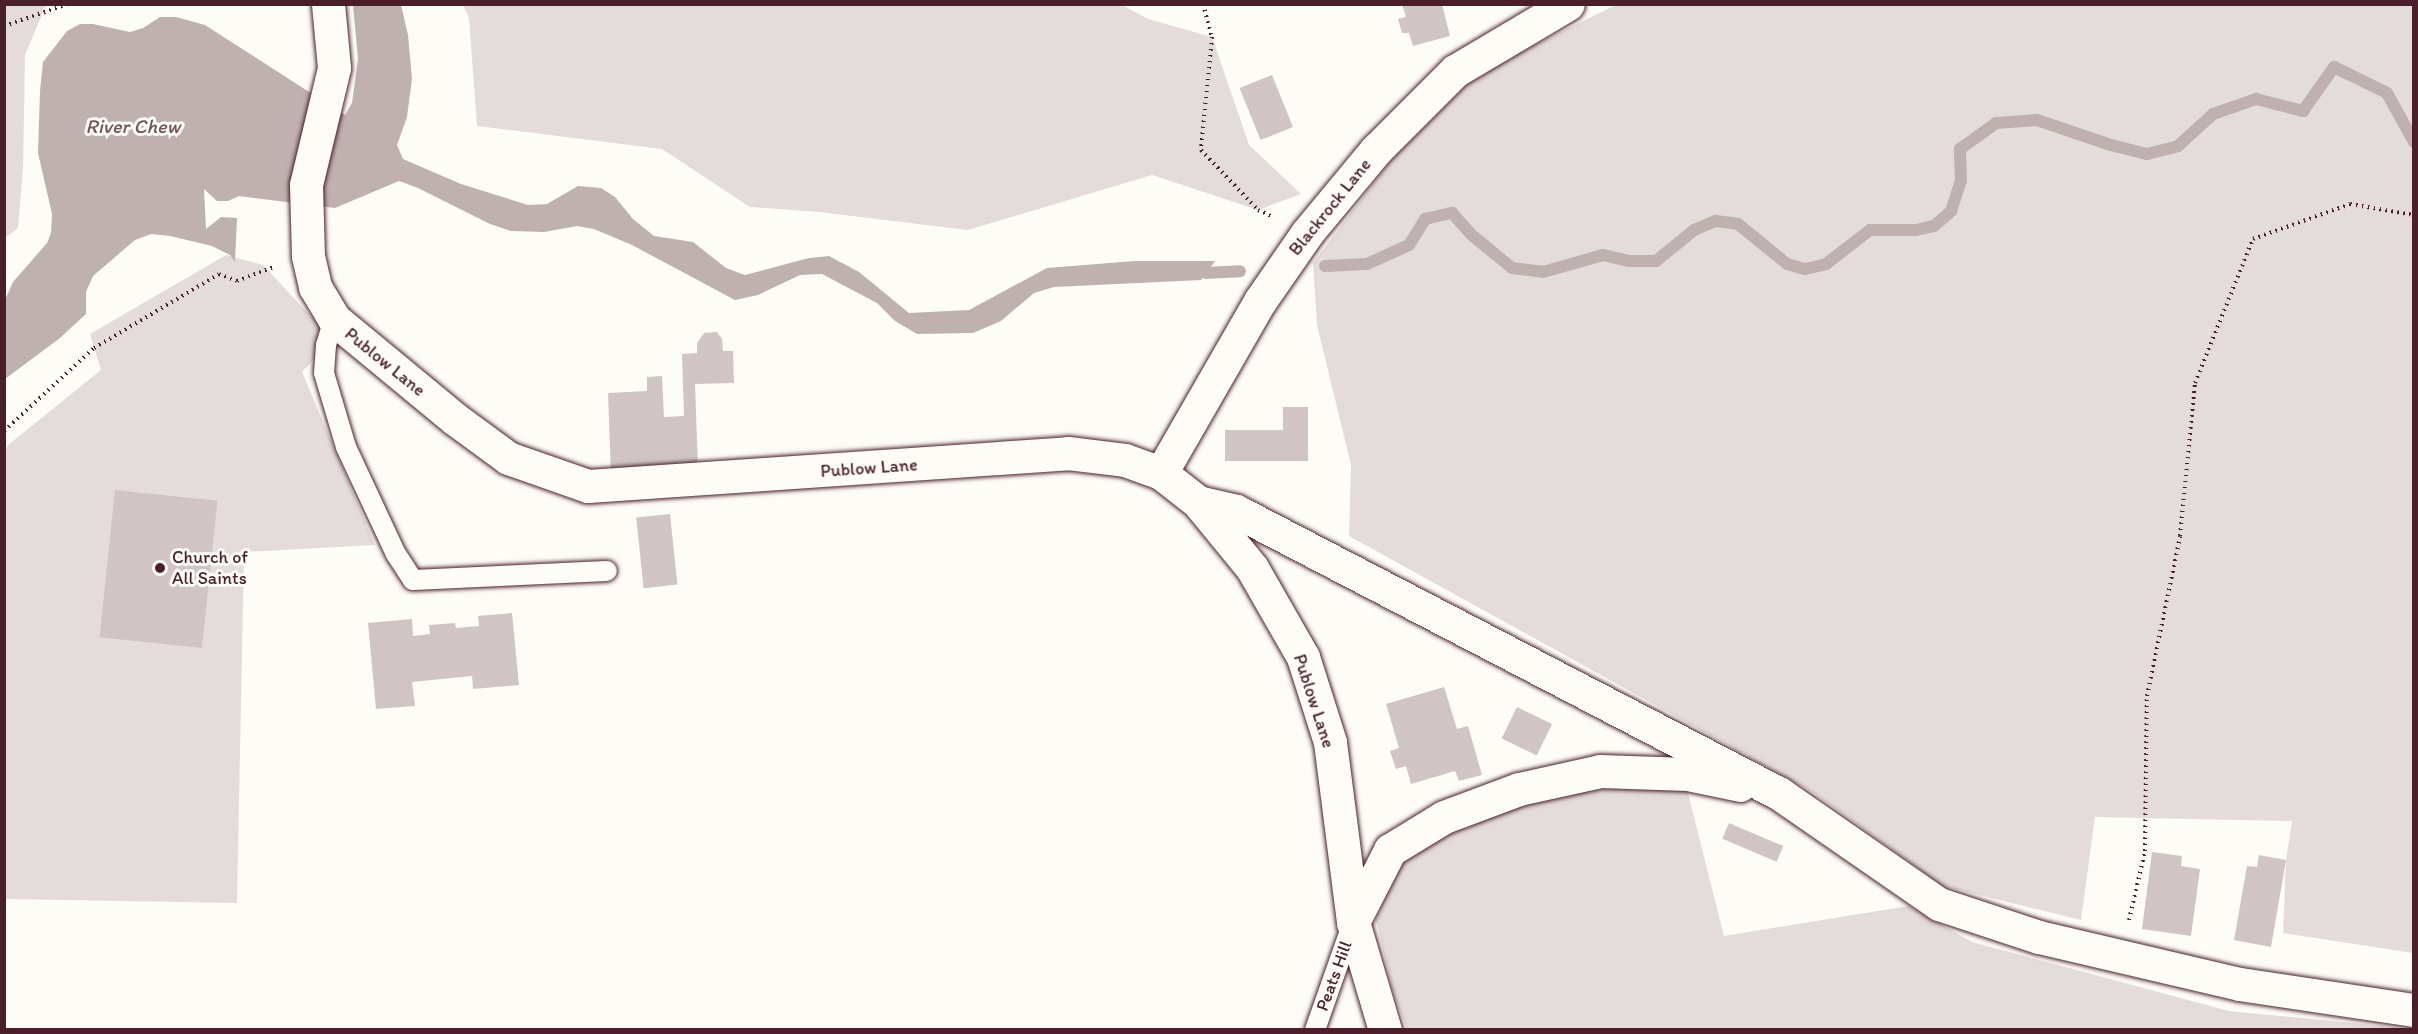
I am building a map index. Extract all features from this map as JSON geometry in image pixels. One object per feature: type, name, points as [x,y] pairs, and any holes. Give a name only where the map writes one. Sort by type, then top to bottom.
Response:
[{"type":"street","name":"Publow Lane","points":[[328,4],[334,68],[306,185],[308,256],[315,287],[334,319],[455,419],[508,458],[588,486],[1068,453],[1125,460],[1161,473],[1198,502],[1252,568],[1303,657],[1330,742],[1353,922],[1385,1029]]},
{"type":"street","name":"Blackrock Lane","points":[[1161,473],[1260,301],[1307,233],[1376,150],[1455,71],[1568,4]]},
{"type":"street","points":[[1198,502],[1236,511],[1780,794],[1940,904],[2039,937],[2240,984],[2414,1010]]},
{"type":"street","points":[[1353,922],[1390,850],[1444,817],[1519,789],[1600,771],[1688,774],[1780,794]]},
{"type":"lane","points":[[334,319],[326,345],[324,373],[346,447],[396,554],[412,580],[607,571]]},
{"type":"lane","name":"Peats Hill","points":[[1314,1029],[1353,922]]},
{"type":"path","points":[[4,26],[68,4]]},
{"type":"path","points":[[1203,4],[1212,37],[1201,150],[1258,210]]},
{"type":"path","points":[[2120,956],[2145,851],[2147,696],[2180,536],[2195,383],[2253,238],[2350,204],[2414,215]]},
{"type":"path","points":[[4,431],[94,348],[219,274],[237,281],[308,256]]},
{"type":"shaded area","points":[[5,4],[46,5],[25,55],[23,169],[18,228],[5,238]]},
{"type":"shaded area","points":[[463,5],[1122,5],[1148,19],[1212,37],[1249,145],[1301,194],[1258,210],[1152,175],[968,230],[819,212],[750,207],[662,149],[477,126],[469,18]]},
{"type":"shaded area","points":[[1616,5],[2413,5],[2413,953],[2283,933],[2286,860],[2292,821],[2095,817],[2081,920],[1943,886],[1811,791],[1349,536],[1351,465],[1317,325],[1313,263],[1417,126],[1469,77]]},
{"type":"shaded area","points":[[226,255],[263,265],[333,340],[302,372],[375,545],[244,552],[237,903],[5,899],[5,452],[8,445],[101,370],[90,334]]},
{"type":"shaded area","points":[[1598,783],[1687,789],[1724,936],[1908,906],[1972,942],[2229,1011],[2413,1029],[1407,1029],[1392,988],[1376,920],[1399,864],[1473,817]]},
{"type":"water","name":"River Chew","points":[[353,5],[401,5],[408,35],[412,79],[407,117],[397,145],[403,159],[461,184],[528,205],[547,204],[578,186],[601,188],[615,197],[633,219],[654,236],[693,242],[726,268],[745,275],[809,258],[829,256],[859,272],[909,313],[969,310],[1047,268],[1135,261],[1215,261],[1201,280],[1054,287],[1034,293],[1001,321],[973,333],[917,334],[895,321],[877,303],[822,274],[800,275],[758,295],[735,300],[632,245],[594,229],[577,226],[544,232],[511,231],[490,224],[399,181],[335,208],[239,196],[228,201],[217,201],[204,189],[206,229],[221,217],[237,218],[235,262],[230,255],[212,246],[170,236],[151,234],[135,240],[93,276],[86,292],[86,314],[60,338],[5,379],[5,300],[13,282],[47,243],[51,233],[52,214],[38,153],[40,91],[43,62],[67,31],[80,24],[93,24],[130,32],[143,28],[160,17],[176,17],[205,25],[345,115],[352,103],[358,59]]},
{"type":"building","points":[[1402,4],[1442,4],[1450,36],[1413,46],[1409,33],[1402,33],[1398,19],[1406,17]]},
{"type":"building","points":[[1272,75],[1293,127],[1261,140],[1240,88]]},
{"type":"building","points":[[717,332],[722,339],[723,351],[733,351],[734,383],[695,384],[698,469],[611,473],[608,393],[647,391],[647,377],[662,376],[664,417],[684,416],[682,354],[697,353],[697,343],[704,333]]},
{"type":"building","points":[[1283,407],[1308,407],[1308,461],[1225,461],[1225,430],[1283,430]]},
{"type":"building","name":"Church of All Saints","points":[[115,490],[217,501],[202,648],[100,637]]},
{"type":"building","points":[[670,514],[677,585],[644,588],[636,518]]},
{"type":"building","points":[[512,613],[519,685],[473,689],[472,676],[412,682],[415,706],[376,709],[368,623],[412,619],[413,636],[430,634],[429,625],[455,623],[456,628],[479,626],[478,616]]},
{"type":"building","points":[[1444,687],[1457,729],[1468,726],[1482,775],[1459,781],[1455,771],[1411,784],[1406,766],[1396,769],[1390,751],[1399,748],[1386,704]]},
{"type":"building","points":[[1517,707],[1552,724],[1537,756],[1502,738]]},
{"type":"building","points":[[1729,823],[1783,846],[1777,862],[1722,839]]},
{"type":"building","points":[[2152,852],[2182,856],[2181,866],[2200,869],[2191,936],[2142,929]]},
{"type":"building","points":[[2259,855],[2286,860],[2271,947],[2234,940],[2247,866],[2257,867]]},
{"type":"waterway","points":[[1325,266],[1367,264],[1409,245],[1425,219],[1452,213],[1473,236],[1512,268],[1543,272],[1603,255],[1629,261],[1656,261],[1694,230],[1715,221],[1738,224],[1787,264],[1805,269],[1826,264],[1870,230],[1916,230],[1934,226],[1951,211],[1961,181],[1960,149],[1996,123],[2037,120],[2111,145],[2147,154],[2178,146],[2213,114],[2256,99],[2303,111],[2334,67],[2387,93],[2414,142]]},
{"type":"waterway","points":[[1206,273],[1240,271]]},
{"type":"place","name":"Church of All Saints","points":[[160,568]]}]
